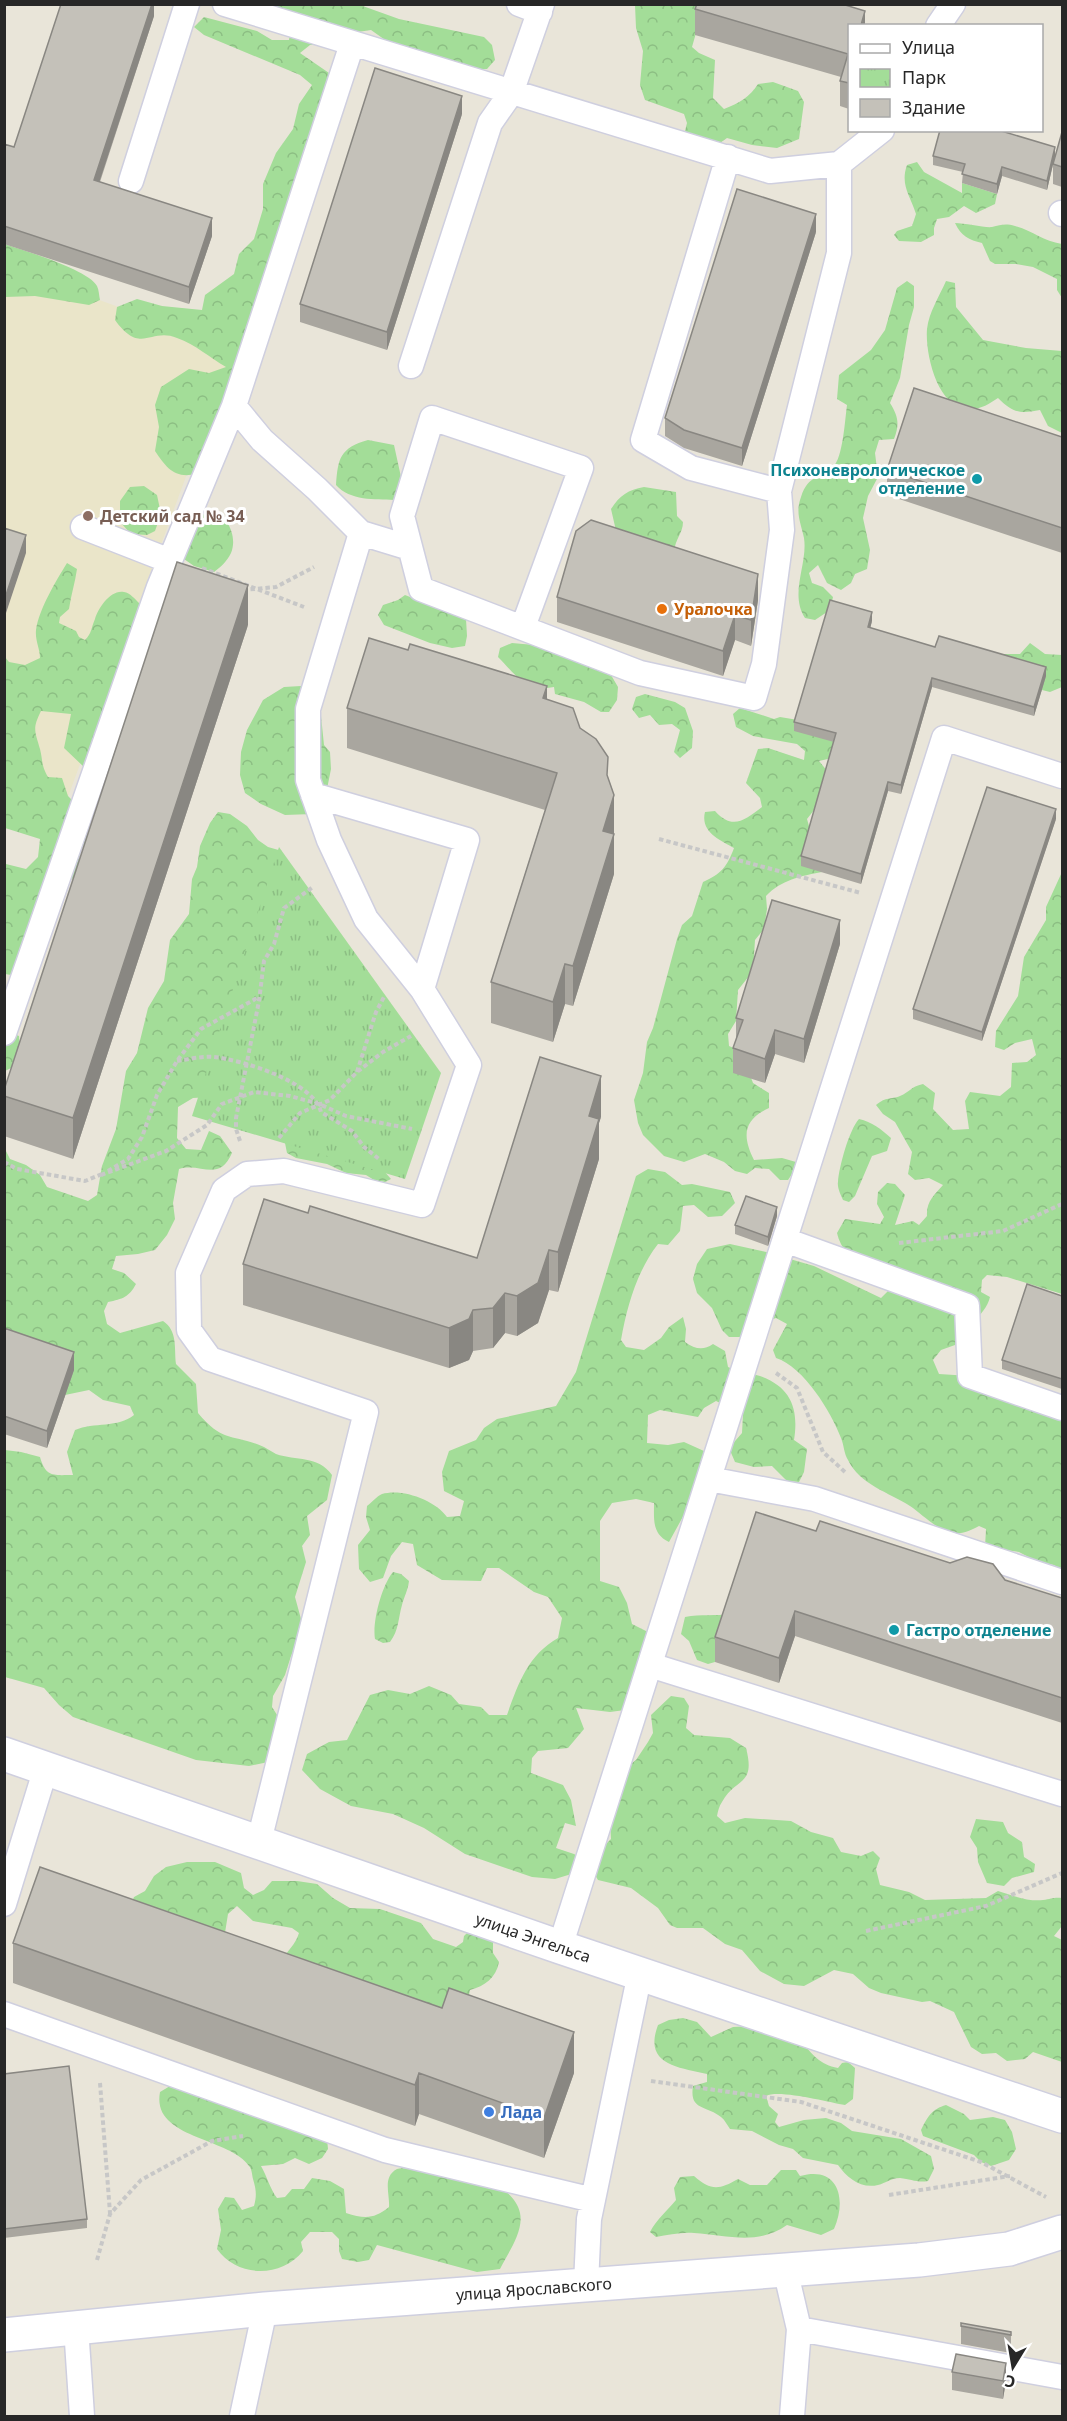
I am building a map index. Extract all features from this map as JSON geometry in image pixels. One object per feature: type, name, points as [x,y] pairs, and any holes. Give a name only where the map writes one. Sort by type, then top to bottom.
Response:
[{"type":"street","name":"улица Энгельса","points":[[4,1754],[560,1947],[1062,2116]]},
{"type":"street","name":"улица Ярославского","points":[[4,2335],[265,2309],[919,2260],[1009,2249],[1062,2232]]},
{"type":"lane","points":[[130,181],[187,4]]},
{"type":"lane","points":[[225,4],[770,171],[839,164],[879,132]]},
{"type":"lane","points":[[939,24],[953,4]]},
{"type":"lane","points":[[411,366],[490,123],[511,93],[534,7]]},
{"type":"lane","points":[[4,1033],[146,625],[234,406],[352,44]]},
{"type":"lane","points":[[728,157],[644,440],[691,468],[779,491]]},
{"type":"lane","points":[[523,627],[581,468],[432,418],[402,516],[421,589],[640,673],[754,698],[764,664],[782,530],[779,491],[839,253],[839,164]]},
{"type":"lane","points":[[234,406],[262,440],[317,489],[358,544],[410,548]]},
{"type":"lane","points":[[84,526],[170,561]]},
{"type":"lane","points":[[259,1841],[366,1412],[210,1359],[189,1330],[188,1273],[224,1190],[256,1173],[284,1171],[422,1205],[469,1065],[422,989],[366,919],[329,840],[308,780],[309,709],[358,544]]},
{"type":"lane","points":[[560,1947],[944,738],[1061,771]]},
{"type":"lane","points":[[313,795],[467,840],[422,989]]},
{"type":"lane","points":[[785,1240],[967,1306],[970,1376],[1062,1408]]},
{"type":"lane","points":[[709,1479],[814,1499],[1062,1582]]},
{"type":"lane","points":[[650,1665],[1062,1794]]},
{"type":"lane","points":[[4,1904],[46,1768]]},
{"type":"lane","points":[[586,2284],[589,2219],[640,1973]]},
{"type":"lane","points":[[4,2014],[386,2150],[593,2200]]},
{"type":"lane","points":[[785,2270],[799,2329],[792,2416]]},
{"type":"lane","points":[[242,2416],[265,2309]]},
{"type":"lane","points":[[76,2327],[82,2416]]},
{"type":"lane","points":[[799,2329],[1062,2377]]},
{"type":"path","points":[[237,591],[276,587],[358,544]]},
{"type":"path","points":[[170,561],[214,572],[335,621]]},
{"type":"path","points":[[659,839],[892,902]]},
{"type":"path","points":[[256,1173],[236,1129],[264,962],[274,945],[284,908],[309,888],[347,877]]},
{"type":"path","points":[[357,1072],[376,1012],[391,983],[405,967]]},
{"type":"path","points":[[100,1175],[128,1159],[142,1137],[158,1095],[177,1061],[201,1029],[259,997]]},
{"type":"path","points":[[256,1173],[277,1141],[300,1113],[330,1100],[357,1072],[383,1052],[442,1021]]},
{"type":"path","points":[[177,1061],[216,1057],[277,1074],[311,1094],[319,1104],[321,1112],[352,1131],[364,1147],[386,1164],[422,1205]]},
{"type":"path","points":[[4,1162],[17,1169],[85,1181],[166,1151],[207,1125],[222,1104],[241,1099],[254,1092],[290,1096],[319,1104],[346,1116],[421,1131],[443,1142]]},
{"type":"path","points":[[891,1244],[1003,1231],[1062,1204]]},
{"type":"path","points":[[749,1353],[797,1388],[823,1452],[846,1473]]},
{"type":"path","points":[[866,1931],[986,1906],[1062,1873]]},
{"type":"path","points":[[98,2260],[110,2214],[101,2110],[100,2048]]},
{"type":"path","points":[[620,2077],[801,2102],[981,2162],[1054,2201]]},
{"type":"path","points":[[110,2214],[141,2180],[212,2140],[245,2136]]},
{"type":"path","points":[[889,2194],[1010,2176]]},
{"type":"shaded area","name":"Детский сад № 34","points":[[4,265],[233,349],[65,805],[5,783]]},
{"type":"green space","points":[[225,5],[360,5],[399,19],[484,37],[492,45],[495,60],[487,69],[475,69],[388,42],[371,30],[351,33],[331,45],[310,45],[300,53],[329,73],[321,181],[196,474],[182,475],[167,467],[155,451],[159,427],[155,405],[161,387],[189,369],[209,373],[226,367],[177,338],[160,336],[139,339],[132,336],[124,331],[115,320],[117,307],[137,299],[162,306],[202,310],[205,295],[234,274],[239,254],[254,239],[263,209],[263,184],[276,153],[293,129],[299,104],[312,85],[300,75],[204,35],[194,27],[204,17],[257,31],[272,40],[289,40],[291,26]]},
{"type":"green space","points":[[635,5],[704,5],[692,47],[715,60],[713,98],[724,109],[744,99],[758,84],[773,82],[798,91],[804,102],[799,139],[777,148],[752,145],[727,138],[717,145],[684,135],[687,123],[684,114],[645,100],[640,85],[643,51],[636,28]]},
{"type":"green space","points":[[917,162],[924,172],[962,193],[962,183],[997,194],[995,204],[976,213],[964,206],[949,217],[937,219],[934,235],[921,242],[899,241],[894,235],[897,231],[912,226],[916,214],[907,190],[905,172],[907,165]]},
{"type":"green space","points":[[955,223],[989,227],[1012,225],[1049,241],[1062,244],[1062,298],[1057,290],[1057,279],[1033,267],[995,264],[990,261],[982,243],[966,237]]},
{"type":"green space","points":[[4,244],[55,261],[82,274],[97,286],[100,300],[89,305],[35,296],[5,297]]},
{"type":"green space","points":[[907,281],[914,286],[914,307],[900,378],[890,403],[896,416],[897,429],[894,439],[879,440],[875,453],[878,477],[868,496],[863,518],[870,550],[867,569],[855,574],[851,583],[841,590],[827,583],[818,565],[809,573],[812,583],[823,587],[833,597],[830,610],[815,620],[805,618],[799,599],[805,548],[799,503],[804,489],[811,480],[833,467],[839,455],[847,405],[837,399],[839,375],[871,350],[885,330],[897,288]]},
{"type":"green space","points":[[946,281],[955,283],[956,307],[983,340],[1026,348],[1062,351],[1062,433],[1048,426],[1040,410],[1017,411],[998,398],[980,408],[968,409],[957,406],[941,390],[931,365],[927,329]]},
{"type":"green space","points":[[368,440],[394,445],[402,494],[394,500],[355,497],[336,485],[342,455],[351,447]]},
{"type":"green space","points":[[144,486],[157,495],[161,514],[155,531],[147,535],[131,534],[120,522],[120,501],[130,487]]},
{"type":"green space","points":[[644,487],[676,492],[677,516],[683,522],[674,552],[617,535],[611,509],[625,494]]},
{"type":"green space","points":[[211,508],[226,521],[233,540],[231,553],[224,564],[214,572],[194,566],[184,559],[185,545],[191,530],[200,517]]},
{"type":"green space","points":[[67,563],[77,569],[69,609],[60,617],[59,623],[76,631],[79,637],[85,640],[99,610],[114,593],[124,592],[132,596],[139,603],[140,614],[112,735],[116,756],[109,769],[104,773],[85,768],[64,748],[71,714],[41,711],[36,722],[36,734],[46,773],[48,777],[62,778],[68,796],[75,803],[85,821],[88,837],[80,852],[77,874],[65,886],[43,950],[42,963],[24,977],[5,974],[4,861],[6,864],[26,869],[38,857],[40,839],[5,828],[5,657],[9,662],[25,665],[40,658],[36,634],[38,622],[48,595]]},
{"type":"green space","points":[[405,595],[466,619],[465,646],[452,648],[430,643],[384,625],[378,615],[383,605]]},
{"type":"green space","points":[[512,643],[534,645],[611,675],[618,687],[617,700],[609,712],[601,712],[584,702],[555,694],[554,687],[536,687],[522,681],[498,657],[500,648]]},
{"type":"green space","points":[[1030,643],[1045,654],[1062,655],[1062,687],[1050,692],[1042,690],[995,654],[1020,654]]},
{"type":"green space","points":[[301,686],[313,693],[320,706],[324,745],[330,752],[331,769],[325,799],[312,814],[285,815],[261,804],[245,793],[240,775],[241,752],[247,730],[263,700],[284,687]]},
{"type":"green space","points":[[645,694],[675,702],[685,708],[693,731],[692,748],[680,758],[674,752],[680,730],[672,724],[659,725],[650,715],[639,718],[632,709],[636,697]]},
{"type":"green space","points":[[740,708],[774,719],[780,717],[798,720],[837,743],[832,758],[819,761],[828,772],[818,805],[807,819],[822,872],[785,882],[766,896],[764,929],[755,940],[753,971],[738,990],[736,1021],[728,1034],[729,1046],[741,1051],[753,1083],[769,1093],[769,1108],[754,1118],[747,1129],[750,1151],[754,1160],[782,1158],[796,1162],[788,1180],[780,1180],[769,1169],[755,1168],[747,1174],[735,1171],[724,1162],[705,1154],[684,1162],[664,1156],[643,1135],[638,1123],[634,1100],[643,1073],[647,1042],[682,925],[692,916],[703,882],[723,869],[734,848],[708,830],[704,819],[705,812],[715,811],[721,817],[733,822],[744,819],[762,807],[760,798],[746,783],[758,749],[768,748],[804,760],[805,751],[797,744],[753,736],[736,727],[733,714]]},
{"type":"green space","points":[[218,812],[230,814],[247,826],[258,840],[268,847],[282,851],[210,1097],[193,1098],[178,1107],[177,1138],[186,1149],[201,1150],[209,1131],[220,1136],[232,1153],[227,1162],[215,1169],[179,1169],[173,1203],[175,1219],[167,1235],[155,1250],[116,1256],[112,1269],[124,1273],[136,1284],[125,1297],[108,1302],[104,1311],[107,1324],[120,1333],[163,1321],[168,1325],[173,1335],[176,1364],[196,1384],[198,1413],[215,1429],[222,1434],[264,1447],[276,1454],[313,1461],[332,1475],[327,1500],[307,1516],[310,1535],[302,1546],[306,1562],[295,1597],[304,1630],[291,1656],[285,1675],[273,1696],[272,1707],[279,1718],[273,1761],[249,1766],[196,1760],[73,1717],[44,1688],[5,1677],[5,1450],[40,1457],[45,1469],[52,1474],[73,1475],[67,1452],[75,1430],[121,1422],[134,1415],[130,1406],[103,1400],[89,1390],[65,1395],[5,1342],[5,1149],[10,1159],[26,1165],[40,1175],[47,1187],[88,1201],[97,1195],[102,1166],[116,1129],[126,1071],[137,1053],[148,1008],[164,981],[170,940],[189,914],[192,879],[197,867],[200,846],[210,823]]},
{"type":"green space","points":[[279,847],[441,1073],[405,1179],[192,1116]]},
{"type":"green space","points":[[1062,872],[1062,1294],[1007,1277],[987,1275],[982,1280],[981,1292],[990,1297],[983,1311],[958,1338],[955,1345],[941,1350],[933,1360],[939,1374],[970,1376],[1062,1408],[1062,1571],[1054,1565],[1038,1562],[1019,1552],[985,1547],[986,1529],[979,1526],[959,1533],[946,1531],[910,1506],[867,1482],[848,1460],[836,1427],[815,1392],[797,1371],[776,1358],[773,1350],[787,1324],[776,1318],[758,1324],[743,1337],[729,1337],[722,1330],[712,1308],[697,1293],[693,1279],[697,1264],[707,1249],[730,1244],[814,1266],[881,1298],[890,1289],[851,1258],[837,1233],[845,1219],[880,1224],[884,1217],[877,1204],[878,1192],[887,1183],[895,1184],[905,1195],[895,1225],[913,1221],[919,1225],[927,1216],[931,1199],[943,1185],[929,1178],[915,1180],[908,1174],[912,1152],[895,1122],[883,1114],[876,1105],[923,1084],[935,1093],[933,1109],[953,1130],[969,1129],[965,1101],[970,1092],[1000,1096],[1011,1087],[1012,1063],[1027,1062],[1036,1055],[1032,1039],[1015,1043],[1004,1050],[995,1047],[996,1031],[1018,996],[1024,957],[1046,920],[1046,907]]},
{"type":"green space","points":[[5,1030],[19,1036],[20,1050],[15,1066],[5,1071]]},
{"type":"green space","points":[[859,1119],[876,1126],[891,1138],[887,1151],[872,1156],[855,1196],[849,1202],[843,1200],[839,1191],[839,1175],[848,1140]]},
{"type":"green space","points":[[289,1140],[377,1163],[391,1179],[385,1182],[374,1180],[366,1175],[346,1173],[327,1164],[296,1158],[287,1153],[285,1143]]},
{"type":"green space","points":[[648,1169],[665,1172],[682,1185],[692,1184],[730,1192],[735,1203],[722,1216],[708,1217],[694,1205],[683,1206],[680,1231],[668,1245],[658,1244],[644,1266],[626,1314],[621,1340],[626,1347],[644,1350],[661,1338],[669,1327],[683,1317],[686,1329],[685,1342],[699,1348],[706,1348],[713,1344],[725,1351],[728,1367],[760,1376],[779,1386],[786,1393],[794,1409],[794,1440],[807,1449],[804,1472],[799,1482],[787,1481],[772,1466],[754,1467],[735,1462],[729,1448],[742,1433],[743,1414],[716,1401],[704,1408],[698,1417],[660,1410],[648,1415],[647,1443],[668,1445],[684,1442],[704,1451],[704,1472],[696,1493],[669,1542],[663,1539],[657,1531],[654,1521],[654,1503],[636,1499],[612,1503],[600,1521],[600,1581],[619,1587],[627,1603],[632,1624],[652,1634],[625,1710],[610,1712],[576,1708],[584,1729],[568,1748],[538,1751],[532,1758],[531,1773],[563,1785],[571,1800],[576,1826],[565,1823],[556,1848],[588,1862],[611,1839],[610,1821],[627,1767],[636,1760],[653,1733],[651,1715],[671,1696],[684,1698],[689,1706],[686,1728],[694,1735],[730,1738],[746,1748],[748,1769],[746,1775],[727,1794],[718,1810],[717,1816],[725,1823],[745,1818],[791,1821],[811,1832],[833,1838],[841,1852],[861,1856],[873,1851],[880,1858],[876,1869],[880,1885],[909,1892],[925,1900],[986,1898],[998,1891],[1032,1900],[1062,1898],[1062,1926],[1054,1936],[1062,1940],[1062,2062],[1033,2052],[1025,2059],[1007,2061],[996,2053],[982,2054],[971,2047],[954,2012],[930,2001],[922,2002],[881,1993],[869,1988],[853,1974],[834,1970],[804,1986],[784,1984],[760,1971],[742,1950],[725,1944],[703,1928],[677,1928],[670,1925],[658,1908],[631,1888],[598,1880],[588,1863],[578,1872],[555,1879],[532,1877],[465,1854],[424,1828],[393,1814],[351,1806],[320,1789],[302,1770],[307,1754],[329,1742],[347,1740],[370,1695],[388,1690],[410,1694],[429,1686],[451,1695],[459,1704],[481,1707],[489,1715],[507,1715],[525,1671],[539,1653],[558,1638],[562,1618],[548,1597],[534,1592],[499,1568],[487,1568],[481,1581],[442,1580],[417,1565],[413,1544],[402,1542],[391,1556],[383,1578],[370,1582],[359,1569],[358,1545],[370,1530],[366,1517],[367,1506],[382,1494],[408,1494],[435,1505],[447,1517],[460,1516],[464,1501],[444,1491],[442,1472],[449,1451],[476,1440],[484,1428],[497,1419],[556,1406],[576,1372],[636,1176]]},
{"type":"green space","points":[[393,1572],[401,1574],[409,1581],[395,1633],[390,1642],[383,1643],[375,1639],[376,1614],[382,1594]]},
{"type":"green space","points":[[731,1614],[715,1662],[708,1664],[697,1660],[689,1641],[681,1634],[685,1617]]},
{"type":"green space","points":[[976,1819],[1003,1822],[1008,1833],[1022,1842],[1024,1857],[1035,1864],[1034,1872],[1012,1878],[1004,1886],[987,1883],[978,1862],[977,1848],[970,1837]]},
{"type":"green space","points":[[187,1862],[215,1862],[241,1873],[244,1888],[253,1895],[264,1890],[272,1881],[317,1884],[333,1898],[350,1908],[380,1909],[421,1923],[433,1939],[456,1947],[463,1942],[464,1936],[470,1930],[493,1941],[493,1953],[499,1962],[498,1968],[489,1980],[470,1990],[464,2019],[282,1961],[299,1933],[292,1928],[253,1921],[237,1906],[228,1914],[224,1939],[130,1906],[134,1897],[145,1891],[154,1876],[166,1867]]},
{"type":"green space","points":[[683,2018],[697,2022],[711,2037],[733,2027],[751,2026],[772,2033],[781,2039],[801,2041],[817,2058],[832,2067],[838,2068],[842,2063],[848,2062],[855,2068],[853,2099],[845,2105],[792,2095],[772,2094],[766,2096],[769,2106],[778,2114],[775,2122],[779,2127],[804,2120],[826,2118],[841,2123],[852,2131],[901,2139],[931,2156],[934,2169],[928,2181],[897,2178],[872,2186],[860,2184],[850,2178],[838,2165],[803,2158],[793,2149],[779,2145],[752,2131],[730,2129],[721,2117],[696,2104],[694,2100],[693,2086],[707,2082],[707,2074],[666,2062],[655,2049],[658,2025],[669,2020]]},
{"type":"green space","points":[[175,2083],[263,2114],[278,2125],[314,2129],[327,2139],[328,2149],[322,2158],[309,2164],[295,2158],[283,2164],[261,2166],[277,2198],[285,2197],[292,2189],[304,2189],[312,2178],[330,2181],[344,2189],[346,2213],[369,2217],[389,2207],[388,2181],[392,2172],[404,2168],[416,2169],[480,2183],[507,2193],[515,2202],[520,2213],[520,2227],[515,2242],[500,2269],[477,2272],[377,2245],[369,2260],[358,2262],[342,2259],[339,2239],[332,2232],[310,2232],[301,2242],[303,2251],[283,2266],[260,2271],[236,2265],[226,2259],[217,2249],[221,2230],[218,2209],[225,2197],[234,2198],[242,2210],[254,2206],[256,2192],[251,2170],[239,2156],[194,2136],[167,2119],[160,2107],[160,2092]]},
{"type":"green space","points":[[946,2105],[964,2114],[970,2120],[993,2117],[1005,2120],[1012,2132],[1016,2149],[1009,2160],[991,2166],[981,2162],[974,2155],[923,2136],[921,2130],[928,2117]]},
{"type":"green space","points":[[781,2170],[796,2170],[800,2176],[813,2174],[831,2180],[837,2188],[840,2207],[834,2229],[821,2235],[787,2225],[764,2235],[742,2238],[689,2233],[656,2237],[650,2232],[676,2200],[674,2188],[680,2177],[694,2176],[705,2184],[715,2187],[738,2179],[750,2185],[767,2185]]},
{"type":"building","points":[[61,4],[152,4],[94,180],[212,218],[189,287],[4,226],[4,144],[14,147]]},
{"type":"building","points":[[697,4],[842,4],[865,11],[861,24],[848,24],[848,54],[695,9]]},
{"type":"building","points":[[848,54],[848,83],[840,81]]},
{"type":"building","points":[[375,68],[462,96],[387,332],[300,304]]},
{"type":"building","points":[[939,132],[1005,132],[1055,147],[1047,181],[1002,167],[997,184],[962,174],[965,164],[933,156]]},
{"type":"building","points":[[1062,132],[1062,167],[1053,164]]},
{"type":"building","points":[[737,189],[816,214],[742,448],[684,430],[665,418]]},
{"type":"building","name":"Психоневрологическое отделение","points":[[914,388],[1062,437],[1062,528],[887,470]]},
{"type":"building","name":"Уралочка","points":[[591,520],[758,574],[751,620],[735,615],[723,651],[557,597],[576,531]]},
{"type":"building","points":[[4,528],[26,535],[4,601]]},
{"type":"building","points":[[177,562],[248,585],[73,1118],[4,1096],[4,1090]]},
{"type":"building","points":[[830,600],[872,612],[868,627],[935,647],[939,636],[1046,667],[1034,707],[932,678],[901,785],[888,782],[861,874],[801,856],[836,733],[794,722]]},
{"type":"building","points":[[369,638],[408,650],[410,644],[547,686],[543,698],[573,708],[580,728],[596,739],[608,757],[607,775],[614,795],[603,831],[614,834],[573,966],[565,964],[553,1002],[491,982],[557,773],[347,708]]},
{"type":"building","points":[[987,787],[1056,809],[982,1032],[913,1009]]},
{"type":"building","points":[[772,900],[840,920],[804,1039],[775,1030],[765,1059],[733,1048],[743,1020],[736,1018]]},
{"type":"building","points":[[540,1057],[601,1076],[589,1116],[599,1119],[558,1252],[549,1250],[538,1283],[517,1296],[505,1293],[493,1308],[473,1310],[469,1319],[449,1328],[243,1264],[264,1199],[308,1213],[310,1206],[477,1258]]},
{"type":"building","points":[[746,1196],[777,1207],[768,1237],[735,1225]]},
{"type":"building","points":[[1027,1284],[1062,1296],[1062,1379],[1002,1360]]},
{"type":"building","points":[[4,1328],[74,1352],[47,1431],[4,1416]]},
{"type":"building","name":"Гастро отделение","points":[[756,1512],[816,1531],[820,1521],[950,1563],[967,1557],[993,1564],[1005,1580],[1062,1598],[1062,1698],[795,1611],[779,1658],[715,1637]]},
{"type":"building","points":[[40,1867],[442,2008],[449,1988],[574,2032],[544,2118],[419,2073],[415,2085],[13,1943]]},
{"type":"building","points":[[69,2066],[87,2219],[4,2229],[4,2074]]},
{"type":"building","points":[[961,2323],[1011,2332],[1011,2335],[961,2326]]},
{"type":"building","points":[[956,2354],[1006,2363],[1003,2381],[952,2372]]},
{"type":"place","name":"Психоневрологическое отделение","points":[[977,479]]},
{"type":"place","name":"Детский сад № 34","points":[[88,516]]},
{"type":"place","name":"Уралочка","points":[[662,609]]},
{"type":"place","name":"Гастро отделение","points":[[894,1630]]},
{"type":"place","name":"Лада","points":[[489,2112]]}]
